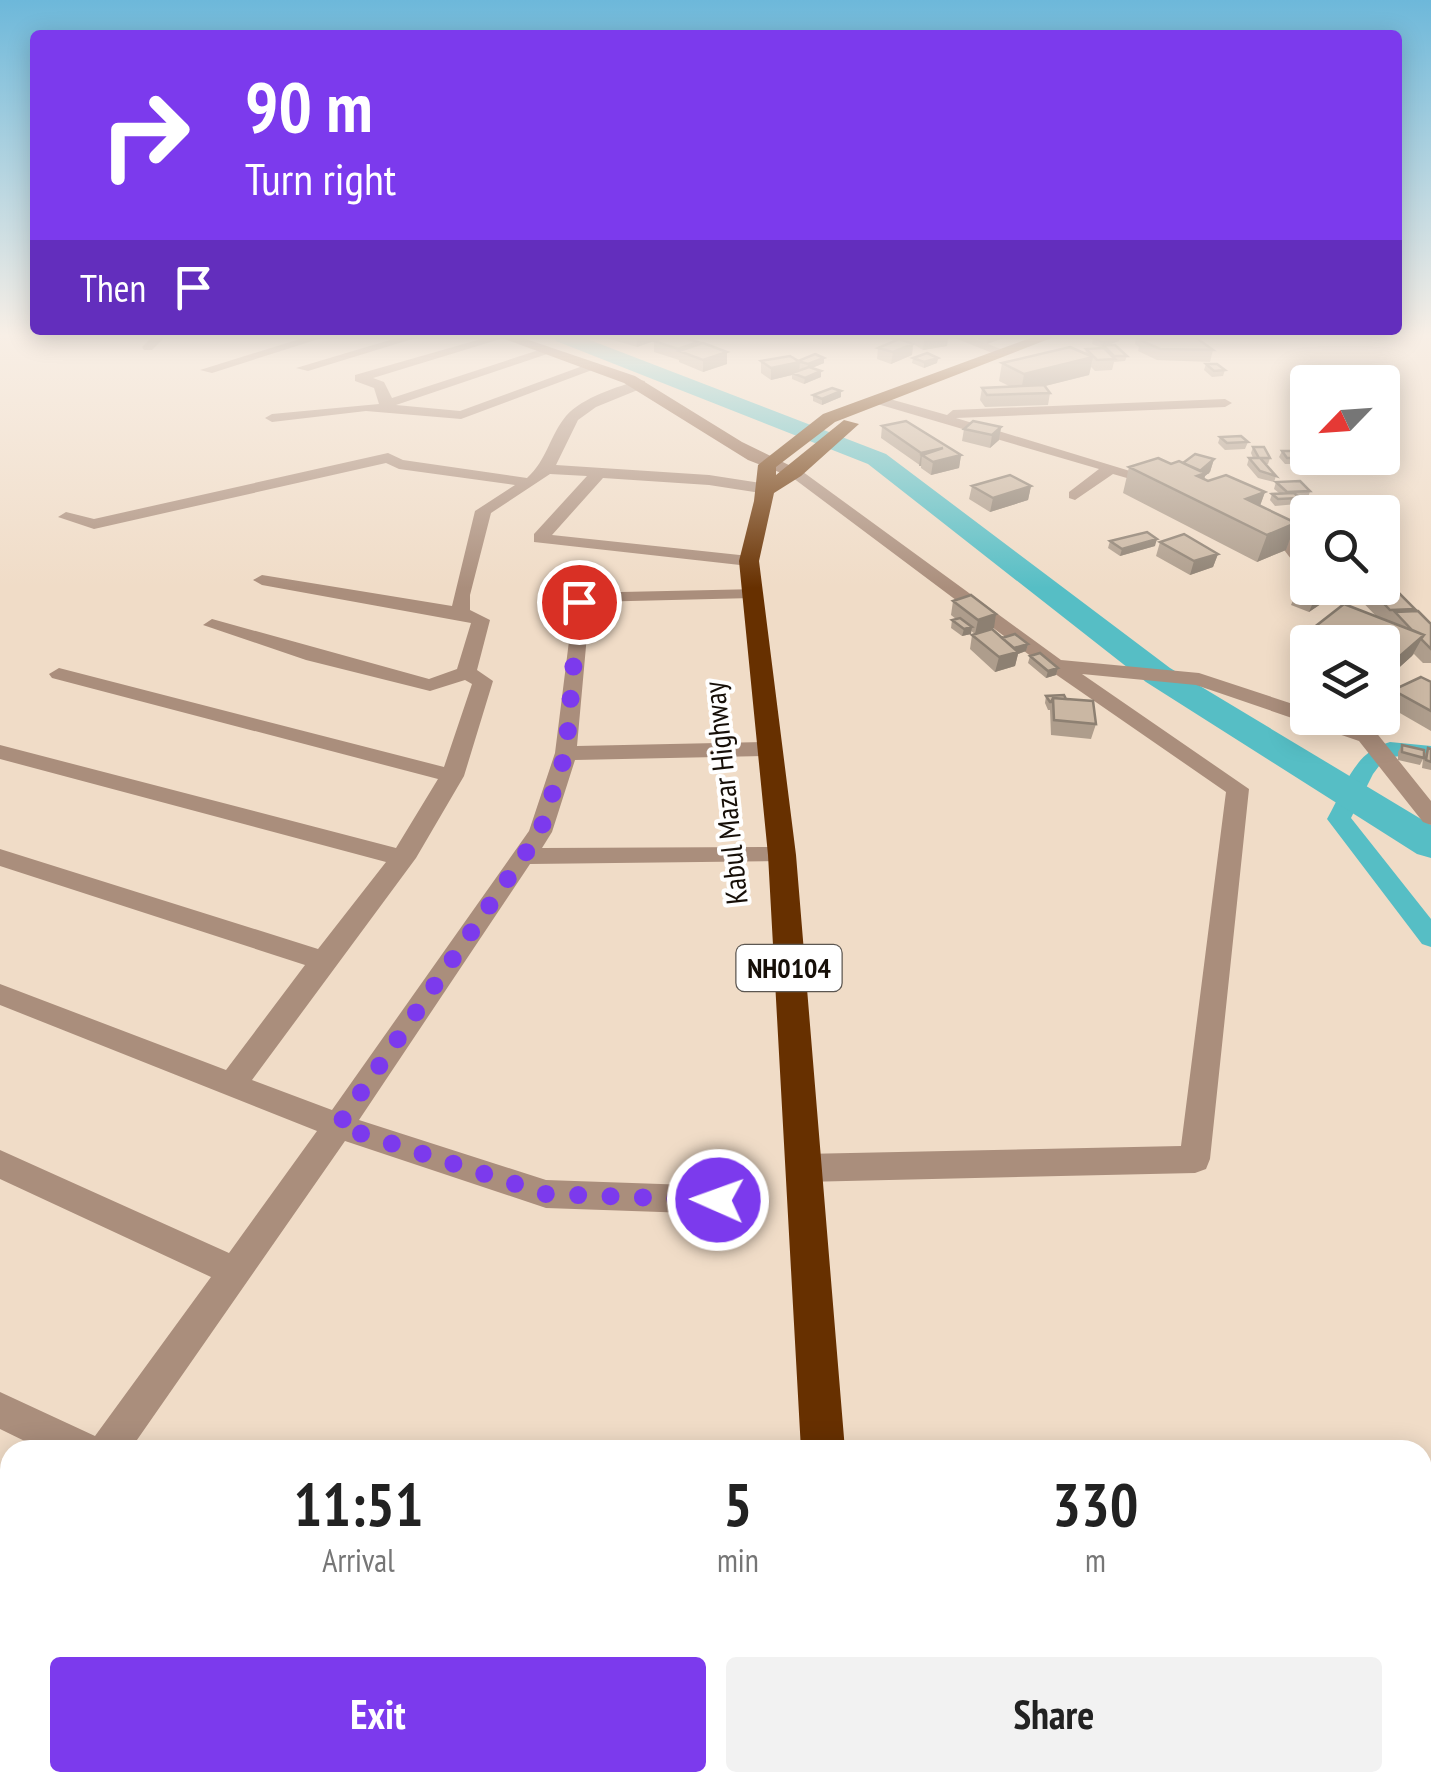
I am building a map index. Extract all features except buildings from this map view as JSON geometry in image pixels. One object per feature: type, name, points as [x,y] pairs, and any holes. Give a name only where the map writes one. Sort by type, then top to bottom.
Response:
[{"type":"highway","points":[[783,469],[827,421]]},
{"type":"highway","points":[[783,469],[854,421]]},
{"type":"highway","name":"Kabul Mazar Highway","points":[[783,469],[756,521],[751,576],[782,855],[822,1440]]},
{"type":"street","points":[[461,613],[461,595],[483,510],[538,476],[570,421]]},
{"type":"street","points":[[704,421],[783,469],[1056,665],[1238,789],[1195,1159],[803,1168]]},
{"type":"street","points":[[947,421],[1178,488]]},
{"type":"street","points":[[66,516],[94,524],[187,501],[334,474],[388,458],[400,464],[538,476],[600,473],[709,480],[783,469]]},
{"type":"street","points":[[1076,495],[1110,468]]},
{"type":"street","points":[[600,473],[540,538],[671,556],[751,576]]},
{"type":"street","points":[[1247,508],[1271,520],[1290,545]]},
{"type":"street","points":[[115,1440],[540,832],[566,752],[581,597],[751,576]]},
{"type":"street","points":[[262,580],[461,613],[480,620],[466,673]]},
{"type":"street","points":[[212,625],[313,656],[430,685],[466,673],[483,681],[474,731],[453,776],[404,858],[232,1085]]},
{"type":"street","points":[[1056,665],[1199,679],[1290,710]]},
{"type":"street","points":[[59,674],[453,776]]},
{"type":"street","points":[[1364,735],[1431,817]]},
{"type":"street","points":[[566,752],[770,749]]},
{"type":"street","points":[[0,752],[404,858]]},
{"type":"street","points":[[521,856],[782,855]]},
{"type":"street","points":[[0,857],[323,961]]},
{"type":"street","points":[[0,994],[338,1126],[546,1194],[718,1200]]},
{"type":"street","points":[[0,1164],[234,1272]]},
{"type":"street","points":[[0,1410],[63,1440]]},
{"type":"waterway","points":[[778,421],[877,459],[1158,675],[1431,844]]},
{"type":"waterway","points":[[1431,753],[1408,748],[1378,753],[1361,774],[1339,819],[1431,937]]},
{"type":"route","points":[[579,602],[566,752],[540,832],[338,1126],[546,1194],[718,1200]]}]
